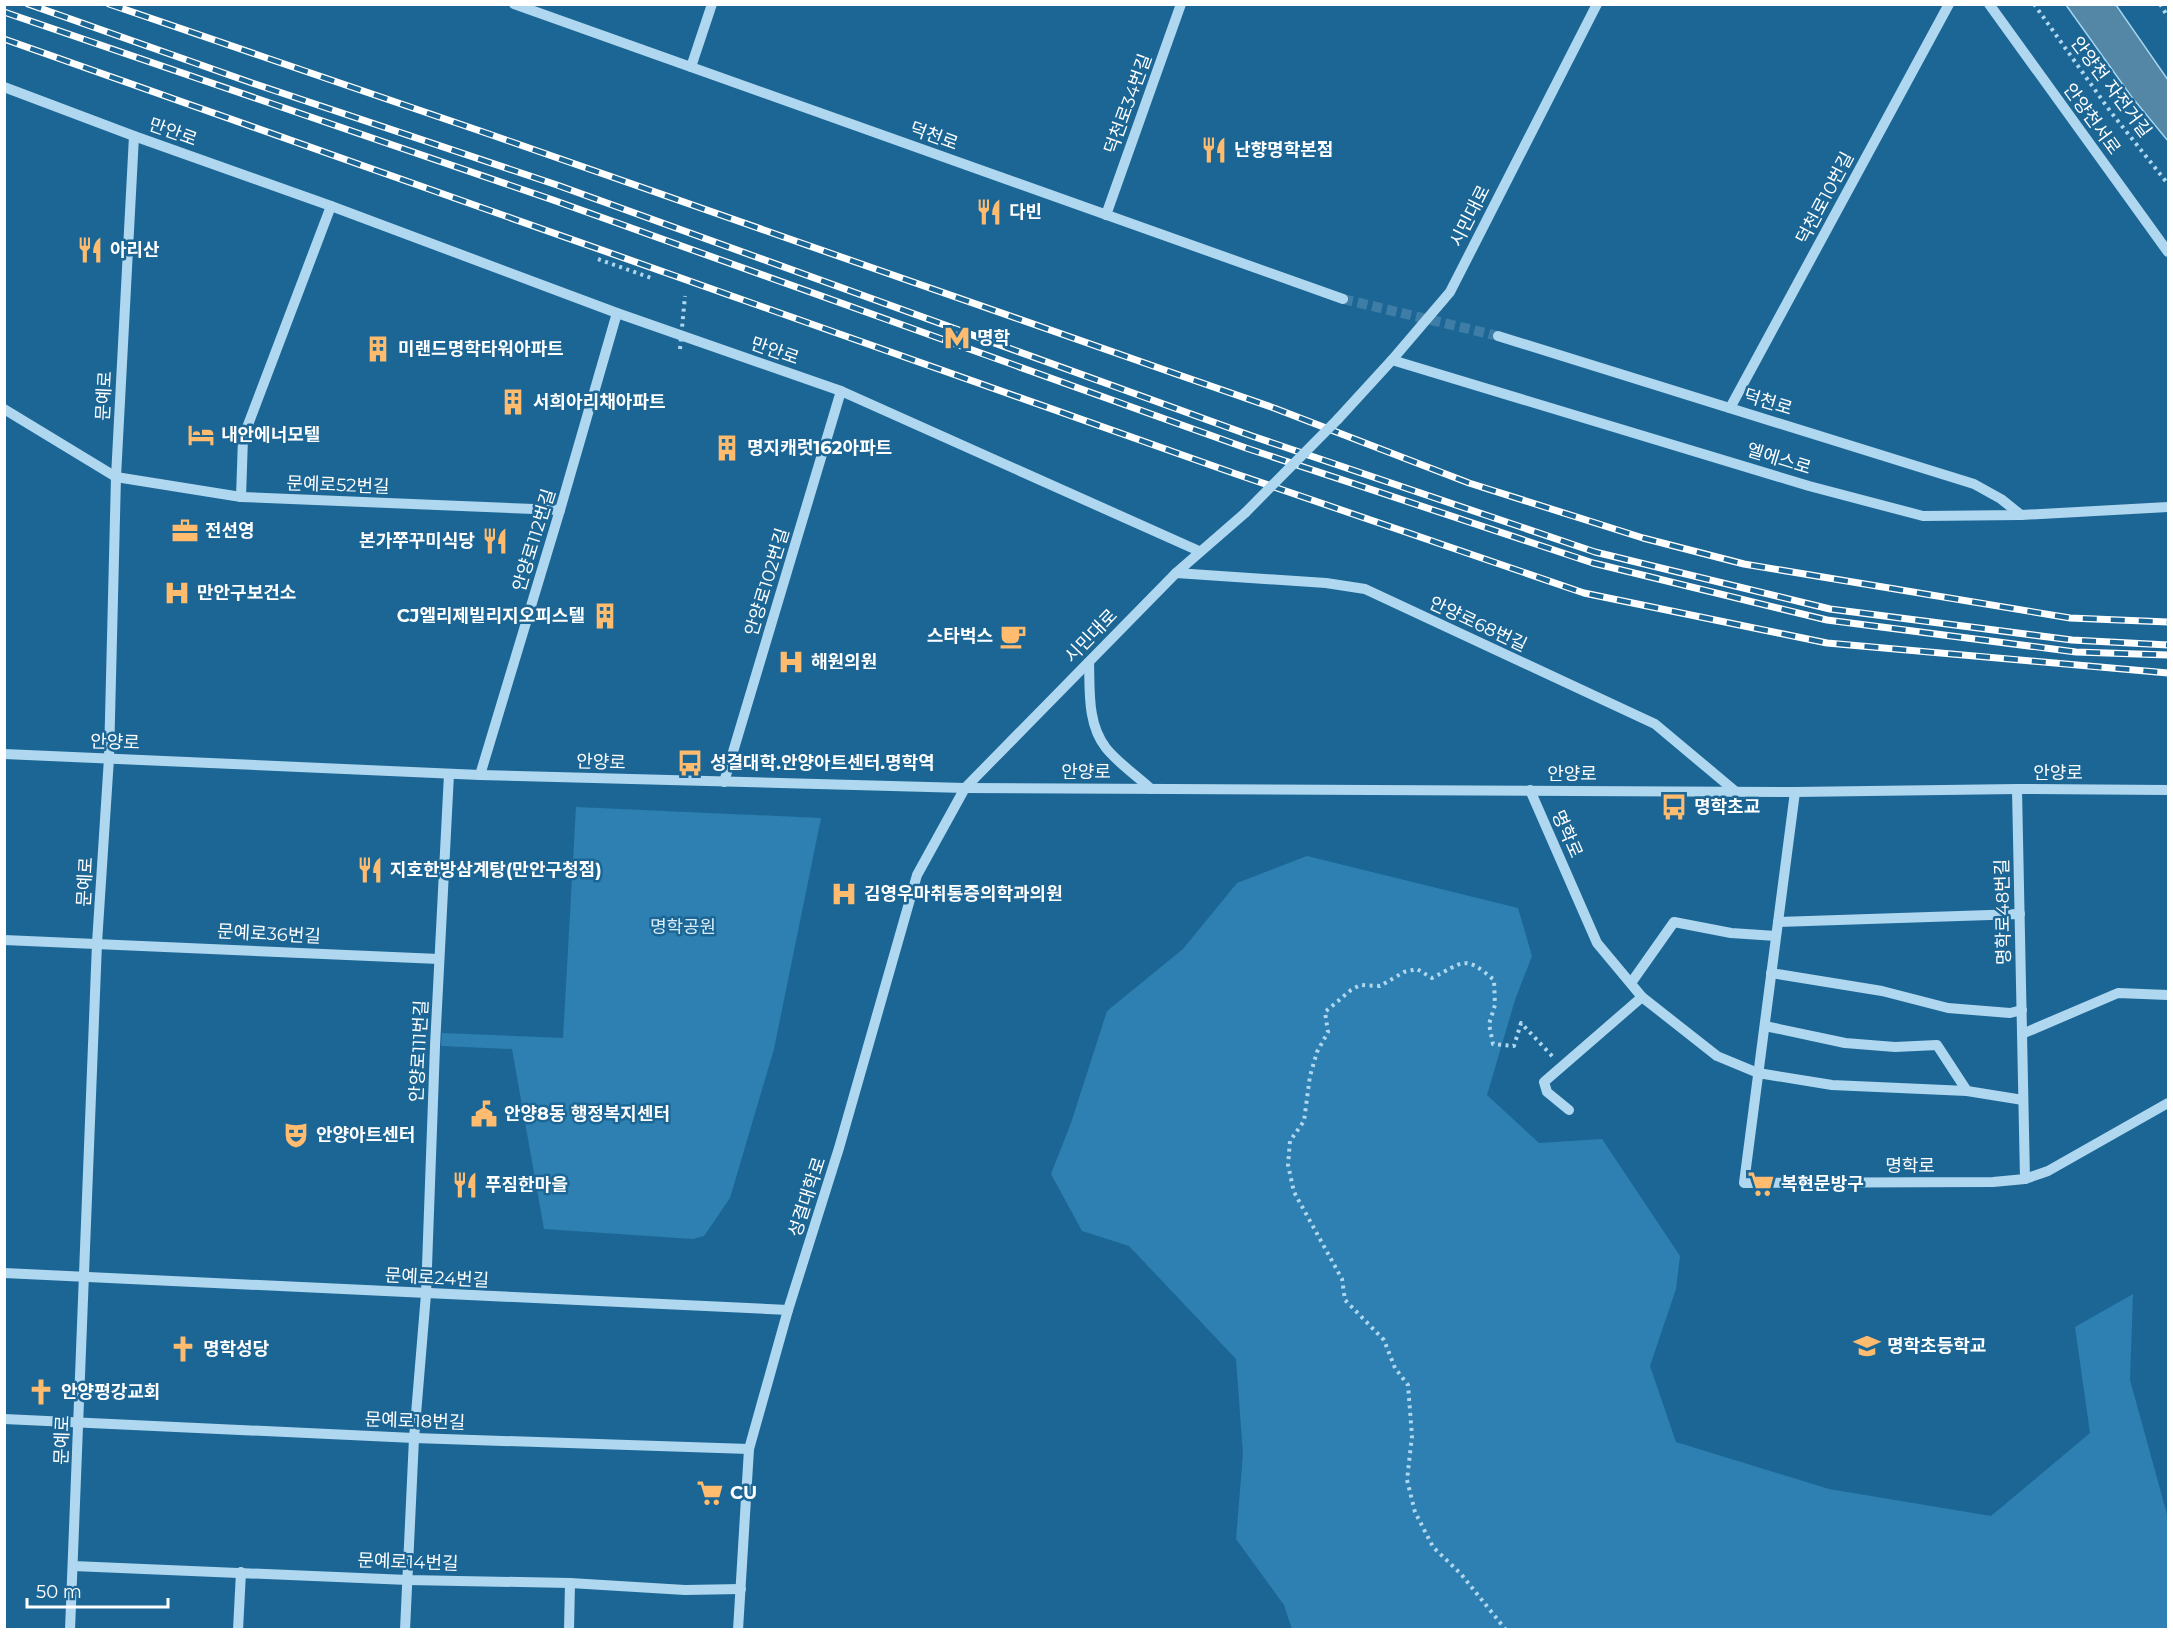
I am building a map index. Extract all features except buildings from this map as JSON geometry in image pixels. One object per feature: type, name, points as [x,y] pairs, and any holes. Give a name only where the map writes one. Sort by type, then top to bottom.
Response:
[{"type":"street","name":"덕천로","points":[[514,4],[1343,299]]},
{"type":"street","points":[[691,67],[712,4]]},
{"type":"street","name":"덕천로34번길","points":[[1106,215],[1181,4]]},
{"type":"street","name":"시민대로","points":[[965,788],[1176,573],[1245,513],[1338,419],[1450,292],[1597,4]]},
{"type":"street","name":"덕천로10번길","points":[[1730,408],[1948,4]]},
{"type":"street","name":"안양천서로","points":[[1989,4],[2169,252]]},
{"type":"street","name":"만안로","points":[[4,87],[331,206],[617,314],[841,391],[1199,551]]},
{"type":"street","name":"문예로","points":[[70,1629],[80,1422],[97,943],[109,758],[116,477],[134,136]]},
{"type":"street","points":[[241,497],[243,438],[331,206]]},
{"type":"street","name":"안양로112번길","points":[[480,775],[617,314]]},
{"type":"street","name":"덕천로","points":[[1498,336],[1974,484],[2001,499],[2021,515]]},
{"type":"street","name":"엘에스로","points":[[1392,360],[1809,486],[1923,516],[2021,515],[2169,507]]},
{"type":"street","name":"안양로102번길","points":[[724,782],[841,391]]},
{"type":"street","points":[[4,409],[116,477]]},
{"type":"street","name":"문예로52번길","points":[[116,477],[241,497],[560,510]]},
{"type":"street","name":"안양로68번길","points":[[1176,573],[1326,583],[1365,590],[1655,724],[1735,791]]},
{"type":"street","points":[[1089,662],[1091,708],[1097,734],[1106,748],[1151,789]]},
{"type":"street","name":"안양로","points":[[4,754],[449,774],[965,788],[1796,792],[2017,789],[2169,790]]},
{"type":"street","name":"안양로111번길","points":[[405,1629],[414,1438],[426,1294],[449,774]]},
{"type":"street","name":"성결대학로","points":[[738,1629],[749,1449],[788,1310],[840,1148],[917,875],[965,788]]},
{"type":"street","name":"명학로48번길","points":[[2017,789],[2025,1179]]},
{"type":"street","name":"명학로","points":[[1530,790],[1597,943],[1642,997],[1717,1056],[1758,1073],[1832,1085],[1967,1091],[2024,1100]]},
{"type":"street","name":"명학로","points":[[1796,792],[1744,1183],[1992,1182],[2025,1179],[2048,1171],[2169,1103]]},
{"type":"street","points":[[1778,922],[2019,914]]},
{"type":"street","points":[[1631,983],[1674,922],[1731,933],[1776,936]]},
{"type":"street","name":"문예로36번길","points":[[4,940],[440,958]]},
{"type":"street","points":[[1772,973],[1882,991],[1948,1008],[2010,1013],[2022,1010]]},
{"type":"street","points":[[2022,1034],[2118,993],[2169,995]]},
{"type":"street","points":[[1569,1110],[1547,1092],[1544,1082],[1642,997]]},
{"type":"street","points":[[1765,1026],[1845,1043],[1895,1047],[1937,1045],[1967,1091]]},
{"type":"street","name":"문예로24번길","points":[[4,1273],[788,1310]]},
{"type":"street","name":"문예로18번길","points":[[4,1419],[414,1438],[749,1449]]},
{"type":"street","name":"문예로14번길","points":[[73,1566],[408,1580],[570,1583],[685,1590],[741,1589]]},
{"type":"street","points":[[238,1629],[241,1572]]},
{"type":"street","points":[[569,1629],[570,1583]]},
{"type":"path","name":"안양천 자전거길","points":[[2034,4],[2110,111],[2169,184]]},
{"type":"path","points":[[2160,4],[2169,17]]},
{"type":"path","points":[[598,259],[651,278]]},
{"type":"path","points":[[680,350],[685,296]]},
{"type":"path","points":[[1506,1629],[1461,1574],[1433,1546],[1415,1512],[1407,1480],[1412,1436],[1408,1385],[1395,1368],[1384,1340],[1345,1300],[1342,1279],[1294,1192],[1288,1165],[1290,1141],[1304,1121],[1310,1076],[1317,1053],[1328,1032],[1325,1012],[1360,985],[1380,986],[1404,972],[1418,969],[1432,978],[1462,963],[1475,964],[1494,980],[1495,1005],[1489,1024],[1493,1044],[1514,1046],[1521,1023],[1562,1067]]},
{"type":"green space","name":"명학공원","points":[[576,807],[821,818],[774,1049],[730,1198],[704,1236],[693,1239],[544,1229],[512,1049],[441,1046],[442,1033],[563,1038]]},
{"type":"green space","points":[[1307,856],[1518,908],[1532,956],[1515,1000],[1487,1095],[1539,1143],[1602,1139],[1680,1256],[1676,1289],[1650,1366],[1676,1442],[1829,1489],[1991,1516],[2090,1433],[2075,1327],[2133,1294],[2130,1380],[2168,1518],[2168,1629],[1292,1629],[1284,1605],[1236,1539],[1243,1454],[1236,1359],[1129,1246],[1082,1231],[1051,1174],[1071,1123],[1107,1011],[1183,949],[1237,883]]},
{"type":"shaded area","points":[[2066,5],[2116,5],[2168,80],[2168,141],[2131,96]]},
{"type":"tunnel","points":[[1343,299],[1498,336]]},
{"type":"railway","points":[[28,4],[252,83],[557,185],[1252,436],[1595,552],[1830,609],[2072,640],[2168,645]]},
{"type":"railway","points":[[109,4],[1274,408],[1469,483],[1643,538],[1744,564],[2070,618],[2168,622]]},
{"type":"railway","points":[[4,12],[553,200],[1246,448],[1593,563],[1827,620],[2076,652],[2168,655]]},
{"type":"railway","points":[[4,39],[1236,474],[1584,593],[1827,643],[2168,673]]},
{"type":"place","name":"난향명학본점","points":[[1214,150]]},
{"type":"place","name":"다빈","points":[[989,212]]},
{"type":"place","name":"아리산","points":[[90,250]]},
{"type":"place","name":"명학","points":[[957,338]]},
{"type":"place","name":"미랜드명학타워아파트","points":[[378,349]]},
{"type":"place","name":"서희아리채아파트","points":[[513,402]]},
{"type":"place","name":"내안에너모텔","points":[[201,435]]},
{"type":"place","name":"명지캐럿162아파트","points":[[727,448]]},
{"type":"place","name":"전선영","points":[[185,531]]},
{"type":"place","name":"본가쭈꾸미식당","points":[[495,541]]},
{"type":"place","name":"만안구보건소","points":[[177,593]]},
{"type":"place","name":"CJ엘리제빌리지오피스텔","points":[[605,616]]},
{"type":"place","name":"스타벅스","points":[[1013,636]]},
{"type":"place","name":"해원의원","points":[[791,662]]},
{"type":"place","name":"성결대학.안양아트센터.명학역","points":[[690,763]]},
{"type":"place","name":"명학초교","points":[[1674,807]]},
{"type":"place","name":"지호한방삼계탕(만안구청점)","points":[[370,870]]},
{"type":"place","name":"김영우마취통증의학과의원","points":[[844,894]]},
{"type":"place","name":"안양8동 행정복지센터","points":[[484,1114]]},
{"type":"place","name":"안양아트센터","points":[[296,1135]]},
{"type":"place","name":"복현문방구","points":[[1761,1184]]},
{"type":"place","name":"푸짐한마을","points":[[465,1185]]},
{"type":"place","name":"명학초등학교","points":[[1867,1346]]},
{"type":"place","name":"명학성당","points":[[183,1349]]},
{"type":"place","name":"안양평강교회","points":[[41,1392]]},
{"type":"place","name":"CU","points":[[710,1493]]}]
